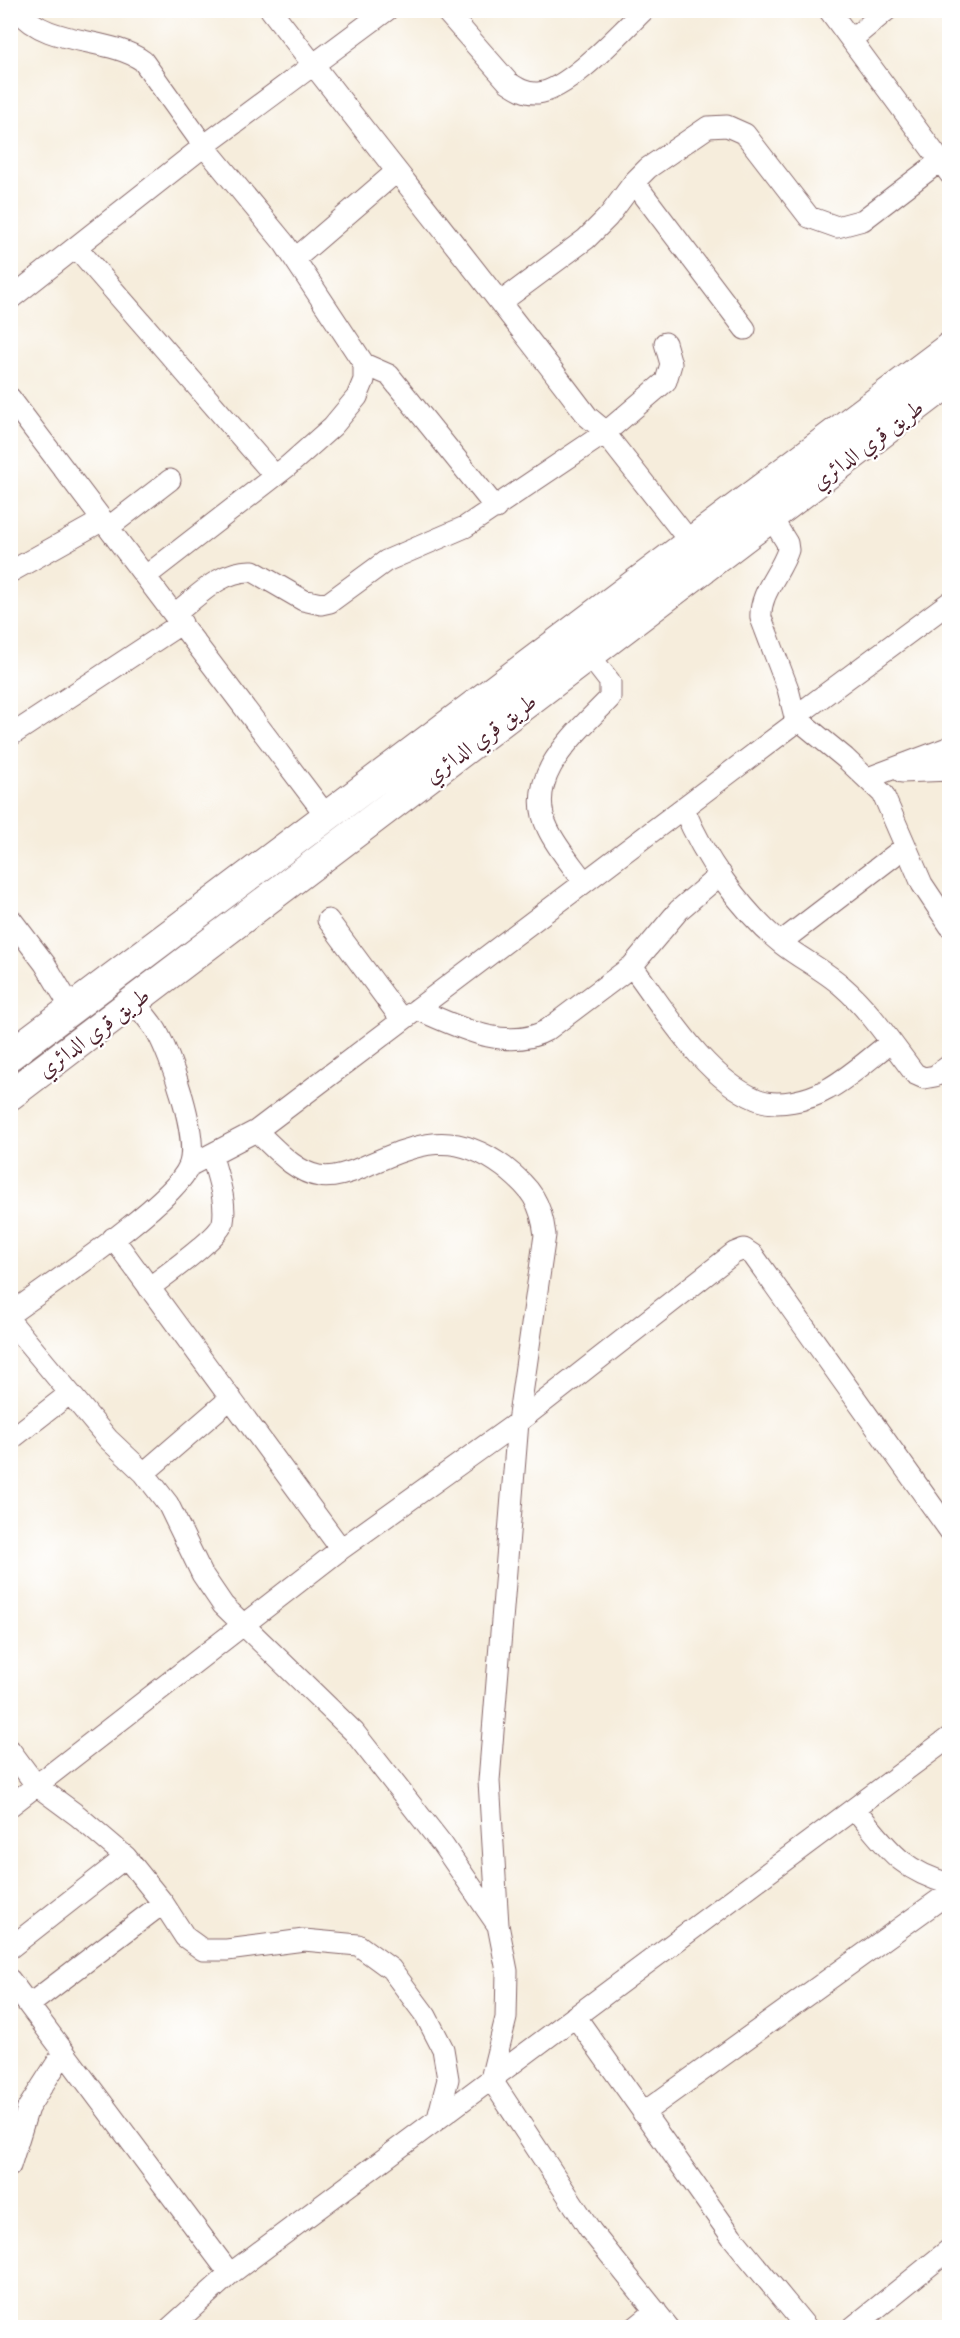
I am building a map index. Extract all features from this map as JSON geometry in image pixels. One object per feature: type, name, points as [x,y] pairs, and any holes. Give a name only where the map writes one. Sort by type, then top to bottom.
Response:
[{"type":"highway","name":"طريق قري الدائري","points":[[10,1055],[328,818],[950,347]]},
{"type":"highway","name":"طريق قري الدائري","points":[[10,1095],[950,381]]},
{"type":"street","points":[[18,10],[28,21],[50,31],[130,52],[143,61],[204,146],[239,186],[294,259],[364,364],[389,375],[496,508]]},
{"type":"street","points":[[271,10],[396,172],[501,302],[588,417],[605,433],[691,543]]},
{"type":"street","points":[[10,299],[204,146],[387,10]]},
{"type":"street","points":[[445,10],[507,82],[516,88],[538,93],[571,77],[644,10]]},
{"type":"street","points":[[501,302],[586,239],[608,217],[634,182],[648,168],[699,132],[718,125],[727,126],[745,134],[809,217],[837,227],[863,220],[945,168],[829,10]]},
{"type":"street","points":[[850,40],[887,10]]},
{"type":"street","points":[[294,259],[396,172]]},
{"type":"street","points":[[634,182],[745,329]]},
{"type":"street","points":[[76,247],[274,476]]},
{"type":"street","points":[[10,736],[178,619],[219,580],[228,575],[254,571],[311,604],[330,602],[386,561],[416,546],[441,539],[496,508],[605,433],[666,381],[671,364],[665,343]]},
{"type":"street","points":[[146,576],[274,476],[333,426],[357,397],[364,380],[364,364]]},
{"type":"street","points":[[11,400],[328,818]]},
{"type":"street","points":[[10,572],[106,524],[170,480]]},
{"type":"street","points":[[771,517],[787,543],[788,550],[766,593],[761,618],[788,689],[796,719],[868,778],[883,794],[905,847],[936,909],[950,926]]},
{"type":"street","points":[[189,1166],[256,1131],[684,808],[950,602]]},
{"type":"street","points":[[584,882],[548,830],[539,803],[540,793],[548,774],[564,746],[610,698],[610,682],[589,655]]},
{"type":"street","points":[[868,778],[889,772],[950,747]]},
{"type":"street","points":[[889,772],[950,770]]},
{"type":"street","points":[[684,808],[697,841],[754,915],[781,942],[842,986],[868,1013],[915,1074],[924,1078],[935,1076],[950,1065]]},
{"type":"street","points":[[781,942],[905,847]]},
{"type":"street","points":[[328,920],[409,1014],[498,1038],[532,1039],[632,966],[679,910],[721,874]]},
{"type":"street","points":[[10,918],[45,964],[72,1009]]},
{"type":"street","points":[[632,966],[704,1059],[729,1084],[758,1101],[788,1103],[827,1090],[891,1042]]},
{"type":"street","points":[[10,1314],[113,1238],[171,1191],[189,1166],[193,1151],[184,1101],[156,1031],[134,1001]]},
{"type":"street","points":[[256,1131],[294,1165],[320,1177],[351,1172],[430,1142],[464,1145],[494,1159],[521,1180],[542,1209],[545,1235],[518,1422],[489,1782],[498,1925],[507,1971],[506,2018],[490,2079],[591,2231],[663,2319],[635,2328]]},
{"type":"street","points":[[149,1287],[205,1243],[222,1224],[224,1206],[212,1156]]},
{"type":"street","points":[[113,1238],[341,1549]]},
{"type":"street","points":[[10,1806],[341,1549],[518,1422],[734,1253],[744,1249],[753,1255],[950,1531]]},
{"type":"street","points":[[10,1321],[69,1394],[108,1439],[144,1473],[168,1504],[202,1574],[223,1605],[242,1626],[354,1732],[442,1844],[498,1925]]},
{"type":"street","points":[[10,1440],[69,1394]]},
{"type":"street","points":[[144,1473],[231,1398]]},
{"type":"street","points":[[170,2328],[230,2274],[950,1737]]},
{"type":"street","points":[[10,1750],[36,1785],[78,1816],[126,1857],[163,1903],[185,1936],[202,1950],[227,1950],[304,1940],[358,1945],[391,1969],[426,2016],[443,2049],[448,2079],[438,2118]]},
{"type":"street","points":[[855,1809],[901,1863],[924,1877],[950,1884]]},
{"type":"street","points":[[10,1948],[126,1857]]},
{"type":"street","points":[[644,2113],[950,1892]]},
{"type":"street","points":[[29,2005],[163,1903]]},
{"type":"street","points":[[10,1980],[230,2274]]},
{"type":"street","points":[[575,2016],[732,2237],[807,2328]]},
{"type":"street","points":[[10,2166],[28,2108],[64,2052]]},
{"type":"street","points":[[852,2328],[950,2249]]}]
